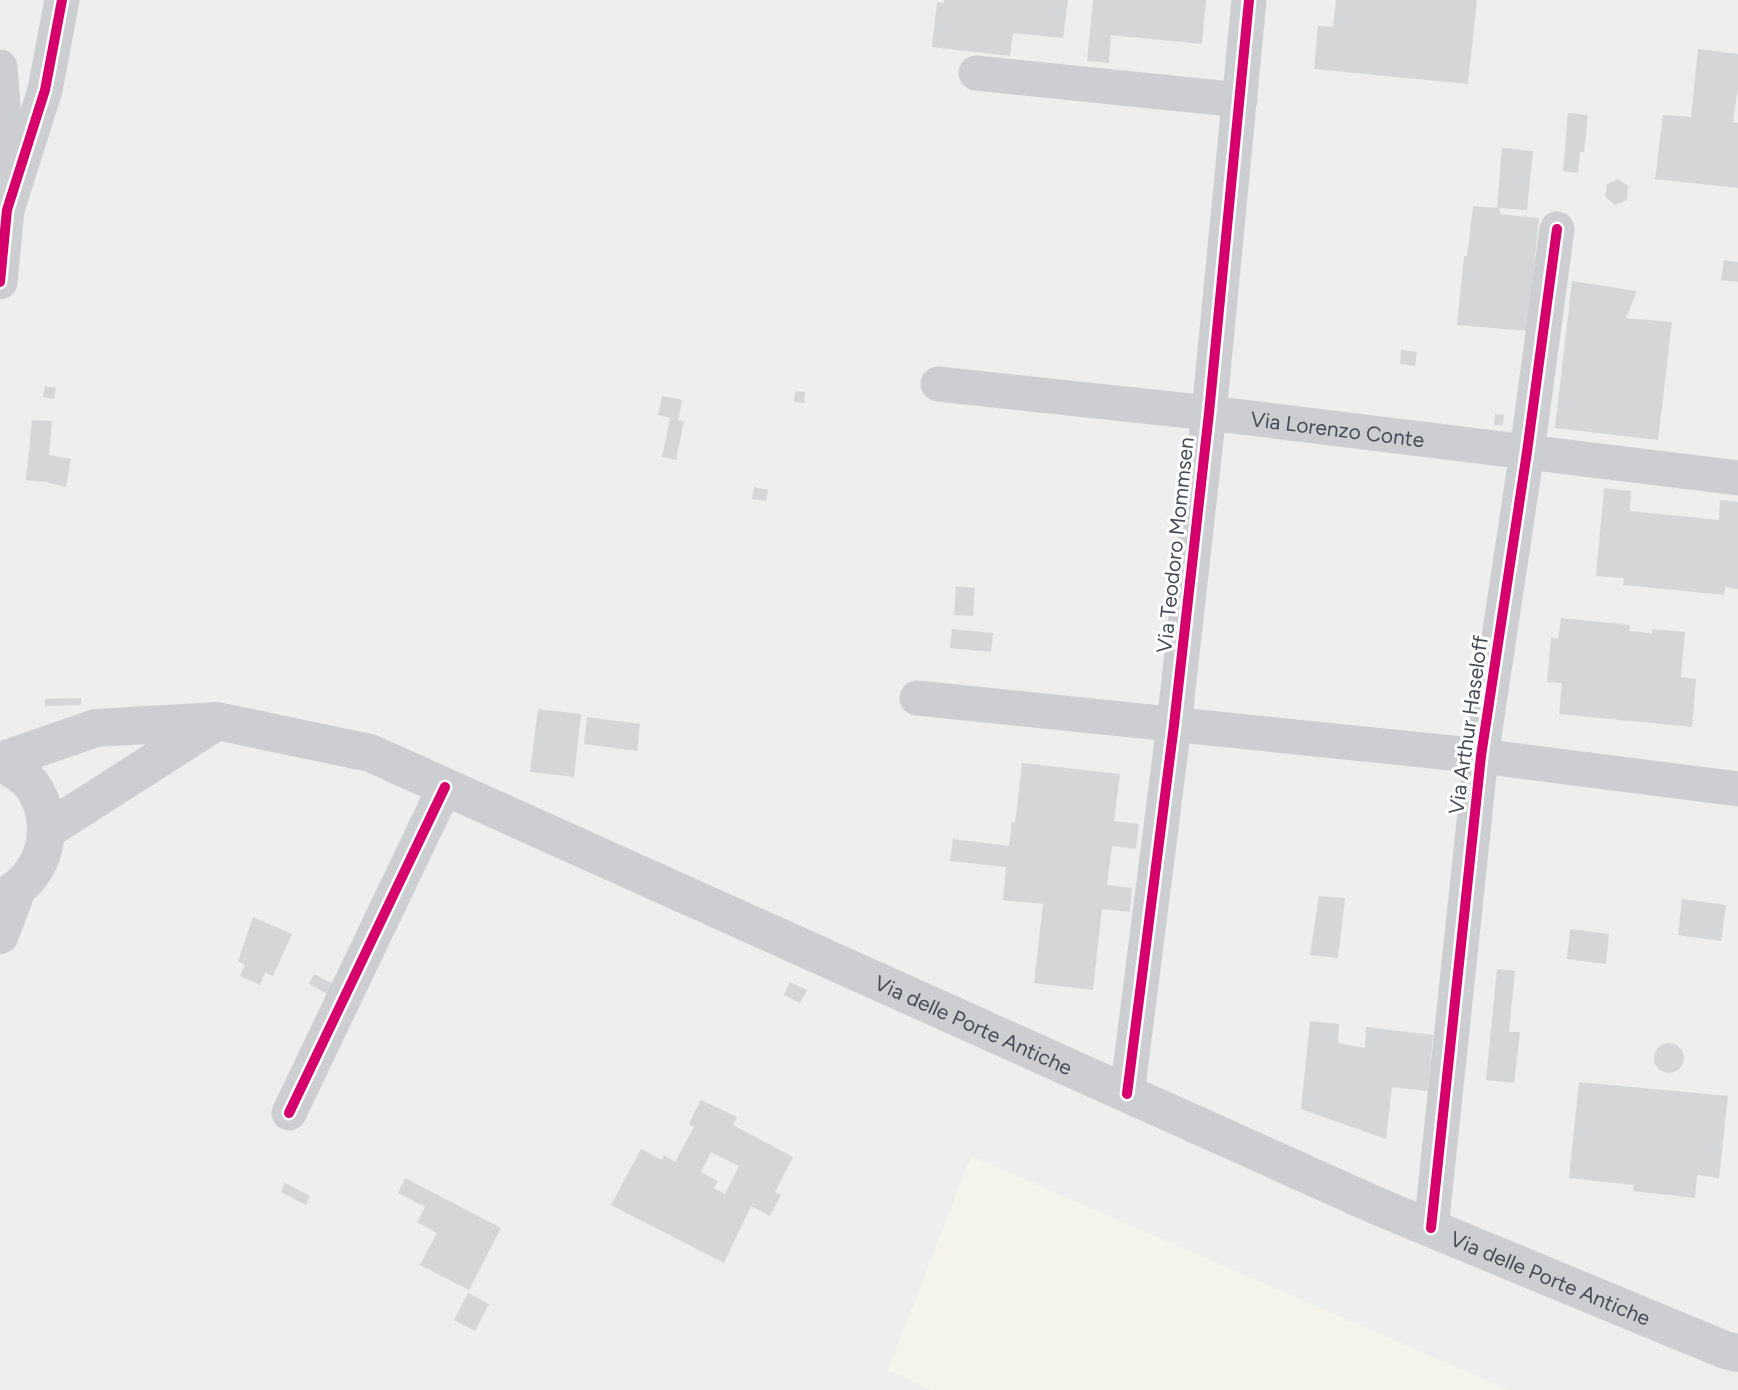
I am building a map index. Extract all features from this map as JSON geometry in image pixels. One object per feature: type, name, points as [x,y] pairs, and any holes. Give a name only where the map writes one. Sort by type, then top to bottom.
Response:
[{"type":"main road","name":"Via delle Porte Antiche","points":[[0,761],[96,728],[217,721],[370,753],[1431,1228],[1734,1355]]},
{"type":"main road","points":[[47,830],[217,721]]},
{"type":"main road","points":[[0,761],[16,770],[31,784],[43,805],[47,830],[45,848],[38,865],[8,893],[0,935]]},
{"type":"street","points":[[0,282],[7,210],[45,90],[62,0]]},
{"type":"street","name":"Via Teodoro Mommsen","points":[[1128,1094],[1209,413],[1250,0]]},
{"type":"street","points":[[0,67],[10,199]]},
{"type":"street","points":[[976,73],[1240,100]]},
{"type":"street","name":"Via Arthur Haseloff","points":[[1431,1228],[1481,756],[1527,452],[1557,229]]},
{"type":"street","name":"Via Lorenzo Conte","points":[[938,384],[1209,413],[1738,478]]},
{"type":"street","points":[[917,698],[1481,756],[1738,789]]},
{"type":"street","points":[[289,1113],[445,787]]},
{"type":"shaded area","points":[[971,1156],[1509,1390],[931,1390],[888,1370]]},
{"type":"building","points":[[944,0],[1068,0],[1063,38],[1013,33],[1010,56],[932,47],[937,2],[944,3]]},
{"type":"building","points":[[1093,0],[1206,0],[1202,44],[1111,35],[1109,63],[1087,61]]},
{"type":"building","points":[[1336,0],[1477,0],[1468,84],[1314,69],[1318,26],[1333,27]]},
{"type":"building","points":[[1698,49],[1738,54],[1738,88],[1733,122],[1738,123],[1738,188],[1655,179],[1663,115],[1691,117]]},
{"type":"building","points":[[1568,113],[1588,115],[1584,152],[1580,152],[1578,173],[1563,171]]},
{"type":"building","points":[[1502,148],[1533,151],[1527,210],[1500,208],[1500,214],[1539,218],[1528,331],[1457,325],[1464,256],[1467,256],[1473,206],[1497,208]]},
{"type":"building","points":[[1618,179],[1628,186],[1627,200],[1615,205],[1605,197],[1607,184]]},
{"type":"building","points":[[1724,260],[1738,262],[1738,282],[1721,280]]},
{"type":"building","points":[[1572,281],[1637,291],[1626,318],[1672,322],[1658,440],[1555,428]]},
{"type":"building","points":[[1401,350],[1417,352],[1415,366],[1400,364]]},
{"type":"building","points":[[45,386],[56,388],[54,399],[43,397]]},
{"type":"building","points":[[795,391],[805,392],[804,403],[794,402]]},
{"type":"building","points":[[662,396],[682,400],[678,420],[684,421],[676,460],[662,457],[670,418],[658,415]]},
{"type":"building","points":[[1495,414],[1504,415],[1503,425],[1494,425]]},
{"type":"building","points":[[32,420],[52,421],[49,455],[71,459],[66,487],[26,480]]},
{"type":"building","points":[[754,487],[768,490],[766,501],[752,499]]},
{"type":"building","points":[[1604,488],[1631,491],[1630,511],[1719,520],[1720,500],[1738,502],[1738,589],[1725,587],[1724,595],[1623,585],[1624,578],[1596,576]]},
{"type":"building","points":[[956,586],[975,588],[973,616],[954,615]]},
{"type":"building","points":[[1561,618],[1630,625],[1629,631],[1652,633],[1653,629],[1685,632],[1681,677],[1696,679],[1692,727],[1559,714],[1562,683],[1547,682],[1551,638],[1558,639]]},
{"type":"building","points":[[952,629],[993,633],[991,652],[950,648]]},
{"type":"building","points":[[81,698],[81,705],[45,706],[45,699]]},
{"type":"building","points":[[538,709],[581,714],[574,777],[530,772]]},
{"type":"building","points":[[587,717],[640,724],[637,751],[584,744]]},
{"type":"building","points":[[1022,763],[1120,774],[1114,821],[1139,824],[1136,849],[1112,846],[1107,885],[1132,888],[1130,912],[1102,909],[1093,990],[1034,983],[1043,904],[1003,900],[1006,867],[950,861],[953,839],[1009,846],[1012,822],[1015,823]]},
{"type":"building","points":[[1319,896],[1345,898],[1338,958],[1310,955]]},
{"type":"building","points":[[1682,899],[1726,905],[1721,941],[1678,935]]},
{"type":"building","points":[[253,917],[292,934],[273,976],[265,973],[260,985],[240,976],[245,965],[238,961]]},
{"type":"building","points":[[1570,929],[1609,934],[1606,964],[1567,959]]},
{"type":"building","points":[[1497,969],[1515,971],[1509,1032],[1520,1032],[1514,1083],[1486,1080]]},
{"type":"building","points":[[314,974],[333,984],[328,994],[309,984]]},
{"type":"building","points":[[790,982],[807,990],[800,1003],[784,995]]},
{"type":"building","points":[[1310,1021],[1339,1024],[1338,1043],[1365,1048],[1366,1027],[1433,1035],[1428,1091],[1392,1087],[1386,1139],[1301,1109]]},
{"type":"building","points":[[1669,1043],[1675,1044],[1683,1052],[1683,1064],[1675,1072],[1669,1073],[1663,1072],[1655,1064],[1654,1058],[1655,1052],[1663,1044]]},
{"type":"building","points":[[1579,1082],[1728,1096],[1719,1178],[1697,1175],[1695,1198],[1633,1191],[1634,1185],[1569,1178]]},
{"type":"building","points":[[701,1100],[737,1117],[733,1125],[793,1157],[775,1192],[781,1195],[770,1216],[751,1206],[724,1263],[611,1205],[641,1149],[662,1160],[664,1155],[675,1162],[694,1127],[689,1124]],"holes":[[[711,1152],[739,1166],[725,1194],[714,1188],[718,1181],[701,1172]]]},
{"type":"building","points":[[405,1178],[501,1228],[469,1290],[420,1265],[437,1233],[417,1222],[425,1207],[398,1193]]},
{"type":"building","points":[[285,1183],[310,1196],[306,1205],[281,1192]]},
{"type":"building","points":[[468,1293],[489,1304],[475,1331],[454,1320]]},
{"type":"cycle path","points":[[0,282],[7,210],[45,90],[62,0]]},
{"type":"cycle path","points":[[1127,1094],[1174,725],[1209,413],[1249,0]]},
{"type":"cycle path","points":[[1431,1228],[1481,756],[1527,452],[1557,229]]},
{"type":"cycle path","points":[[289,1113],[445,787]]}]
